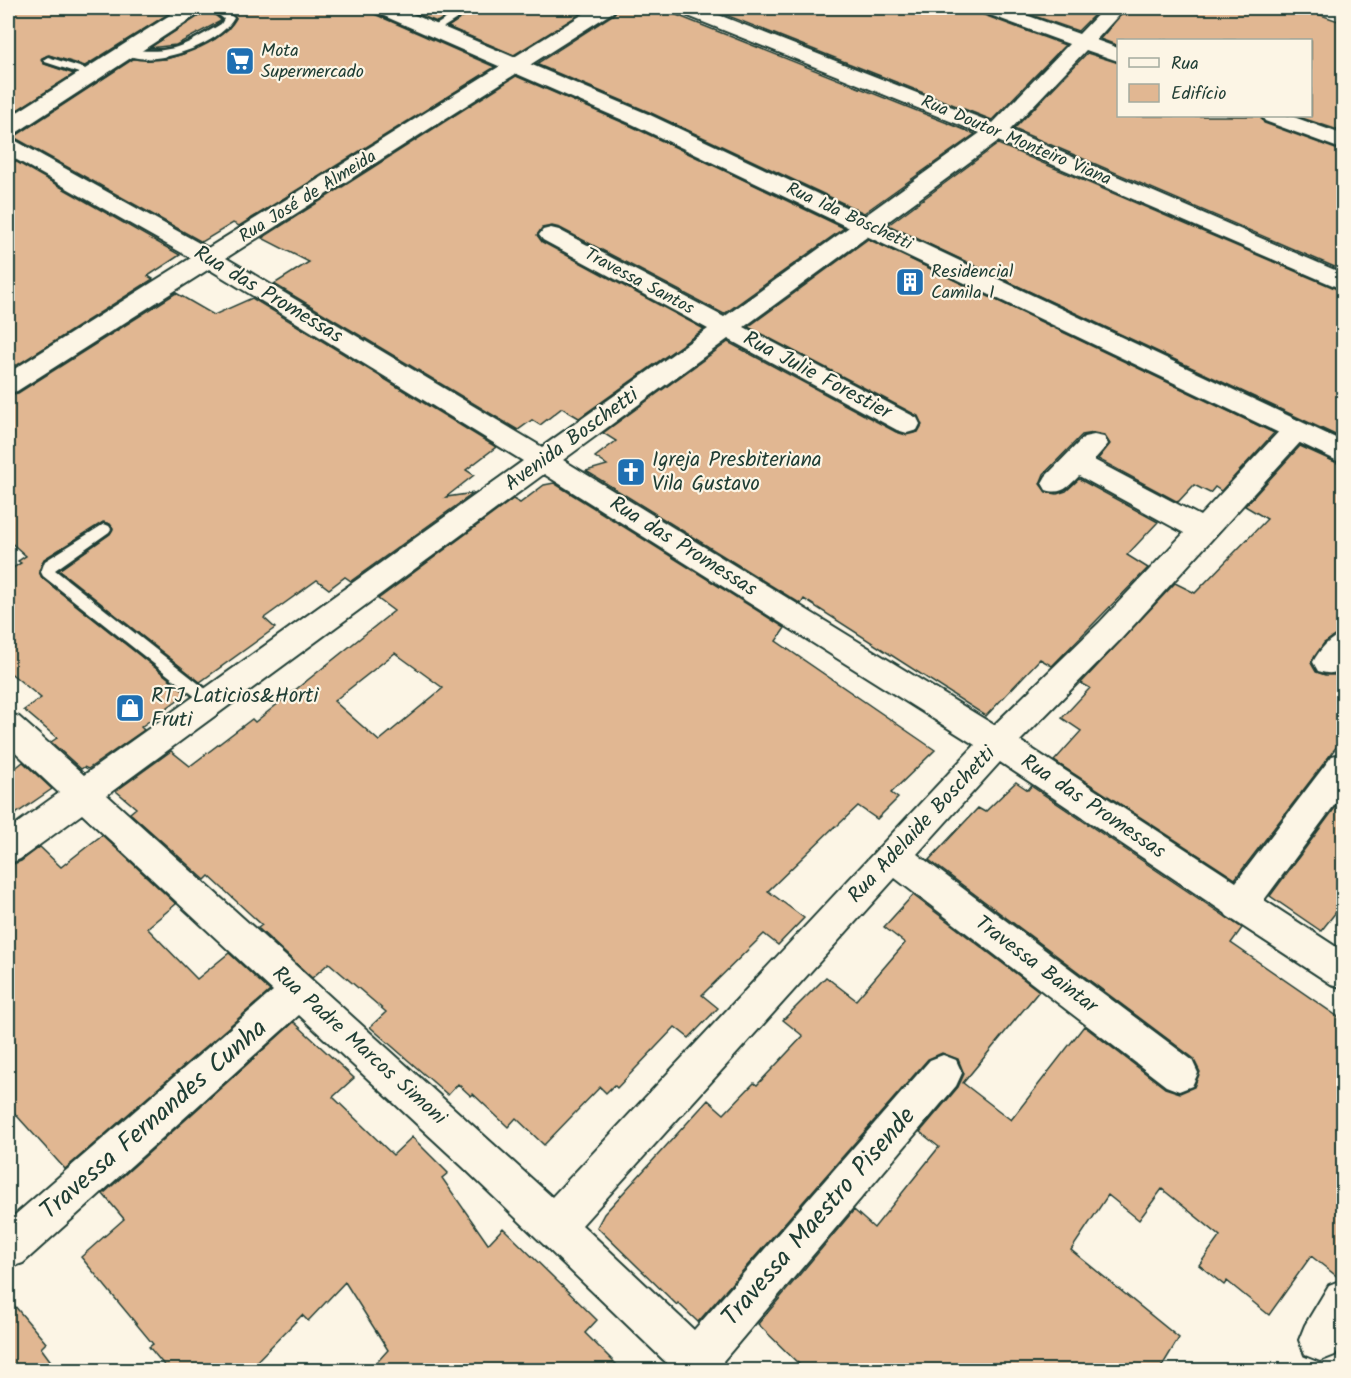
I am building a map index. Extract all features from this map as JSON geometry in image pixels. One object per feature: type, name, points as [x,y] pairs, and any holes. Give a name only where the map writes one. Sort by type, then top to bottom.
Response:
[{"type":"street","points":[[8,128],[194,8]]},
{"type":"street","name":"Rua Ida Boschetti","points":[[382,8],[640,119],[867,225],[1344,454]]},
{"type":"street","name":"Rua José de Almeida","points":[[8,385],[606,8]]},
{"type":"street","name":"Rua Doutor Monteiro Viana","points":[[685,8],[996,132],[1344,283]]},
{"type":"street","points":[[989,8],[1117,54]]},
{"type":"street","name":"Avenida Boschetti","points":[[8,849],[996,132],[1115,8]]},
{"type":"street","points":[[1276,117],[1344,143]]},
{"type":"street","name":"Rua das Promessas","points":[[8,146],[210,259],[544,461],[997,743],[1239,905],[1344,972]]},
{"type":"street","name":"Travessa Santos","points":[[551,235],[726,329]]},
{"type":"street","name":"Rua Julie Forestier","points":[[726,329],[907,424]]},
{"type":"street","name":"Rua Adelaide Boschetti","points":[[554,1225],[997,743],[1110,631],[1295,430]]},
{"type":"street","points":[[1056,483],[1085,453],[1203,530]]},
{"type":"street","name":"Rua Padre Marcos Simoni","points":[[8,726],[554,1225],[700,1366]]},
{"type":"street","points":[[1239,905],[1344,766]]},
{"type":"street","name":"Travessa Baintar","points":[[892,856],[1179,1073]]},
{"type":"street","name":"Travessa Fernandes Cunha","points":[[8,1248],[300,991]]},
{"type":"street","name":"Travessa Maestro Pisende","points":[[700,1366],[944,1073]]},
{"type":"street","points":[[1320,1340],[1344,1300]]},
{"type":"lane","points":[[127,52],[160,56],[177,53],[225,26],[229,18],[214,8]]},
{"type":"lane","points":[[433,30],[469,8]]},
{"type":"lane","points":[[48,60],[91,74]]},
{"type":"lane","points":[[104,529],[50,565],[48,572],[212,702]]},
{"type":"building","points":[[8,8],[178,8],[85,66],[49,55],[42,58],[44,64],[74,74],[8,116]]},
{"type":"building","points":[[206,8],[221,20],[176,45],[149,48],[202,14]]},
{"type":"building","points":[[223,8],[370,8],[374,14],[495,67],[239,226],[233,223],[202,242],[17,139],[9,137],[17,135],[133,59],[166,59],[215,39],[228,29],[236,18]]},
{"type":"building","points":[[403,8],[460,8],[437,22]]},
{"type":"building","points":[[476,8],[590,8],[514,55],[448,27]]},
{"type":"building","points":[[618,8],[659,8],[975,134],[864,213],[649,112],[536,64],[614,14]]},
{"type":"building","points":[[722,8],[977,8],[981,14],[1065,45],[992,120],[716,11]]},
{"type":"building","points":[[1011,8],[1101,8],[1078,31]]},
{"type":"building","points":[[1127,8],[1301,8],[1344,23],[1344,132],[1299,117],[1312,117],[1312,39],[1117,39],[1117,45],[1100,39]]},
{"type":"building","points":[[1087,53],[1117,62],[1117,117],[1261,117],[1264,123],[1344,152],[1344,271],[1014,129]]},
{"type":"building","points":[[516,76],[631,126],[844,228],[724,314],[560,228],[552,226],[542,228],[537,235],[542,242],[704,329],[579,418],[562,408],[540,425],[532,420],[518,430],[274,284],[309,262],[262,238]]},
{"type":"building","points":[[998,144],[1344,292],[1344,439],[888,225]]},
{"type":"building","points":[[8,157],[180,255],[148,276],[153,279],[8,371]]},
{"type":"building","points":[[868,239],[1274,433],[1221,491],[1215,487],[1210,493],[1194,485],[1178,502],[1098,459],[1110,444],[1104,435],[1094,433],[1082,435],[1044,474],[1040,484],[1046,492],[1057,494],[1066,491],[1079,479],[1158,522],[1127,555],[1148,568],[1052,666],[1040,659],[986,716],[804,599],[801,604],[586,471],[607,465],[595,457],[616,441],[603,433],[728,342],[896,432],[906,435],[918,432],[922,425],[918,416],[748,327]]},
{"type":"building","points":[[176,293],[214,315],[252,298],[496,447],[466,470],[474,475],[446,497],[474,493],[351,581],[345,577],[329,589],[317,580],[264,618],[275,628],[200,682],[59,570],[110,534],[113,528],[110,524],[103,522],[44,559],[39,571],[42,578],[187,693],[141,727],[144,730],[88,769],[84,767],[81,769],[51,742],[57,738],[24,710],[41,698],[8,671],[8,571],[21,563],[18,561],[26,556],[8,540],[8,395],[18,393]]},
{"type":"building","points":[[1300,446],[1344,466],[1344,631],[1324,643],[1311,663],[1316,672],[1325,675],[1335,675],[1344,670],[1344,737],[1235,879],[1054,761],[1081,731],[1062,718],[1090,688],[1081,683],[1175,583],[1195,593],[1267,519],[1245,506]]},
{"type":"building","points":[[554,483],[785,628],[776,641],[935,750],[891,793],[898,798],[877,819],[858,806],[768,891],[804,918],[778,945],[764,934],[702,995],[718,1008],[689,1038],[675,1027],[617,1088],[614,1085],[606,1093],[600,1087],[544,1145],[516,1118],[508,1127],[473,1094],[471,1096],[458,1084],[448,1095],[370,1027],[386,1012],[329,963],[312,978],[258,928],[262,925],[209,876],[205,880],[130,813],[136,808],[116,791],[171,751],[190,766],[252,719],[255,722],[394,611],[378,599],[513,499],[520,503],[544,485]],"holes":[[[395,653],[443,688],[379,741],[334,701]]]},
{"type":"building","points":[[23,762],[52,789],[10,818],[14,823],[8,828],[8,774]]},
{"type":"building","points":[[1016,782],[1028,790],[1031,786],[1242,928],[1231,943],[1344,1021],[1344,1277],[1339,1278],[1311,1256],[1269,1315],[1227,1281],[1224,1285],[1199,1265],[1220,1236],[1162,1189],[1139,1220],[1108,1195],[1071,1250],[1179,1338],[1159,1371],[806,1371],[758,1324],[854,1210],[874,1228],[939,1147],[920,1132],[958,1087],[964,1074],[958,1059],[942,1053],[928,1059],[698,1322],[678,1303],[677,1305],[597,1227],[604,1214],[708,1100],[724,1114],[754,1083],[757,1085],[803,1036],[783,1020],[826,977],[856,1000],[905,943],[884,927],[913,895],[1039,991],[963,1083],[1011,1120],[1084,1026],[1165,1088],[1180,1093],[1194,1087],[1200,1072],[1193,1058],[929,860],[978,808],[985,812]]},
{"type":"building","points":[[1343,797],[1344,902],[1321,931],[1270,896]]},
{"type":"building","points":[[102,835],[176,904],[147,928],[197,979],[229,953],[270,991],[65,1169],[8,1106],[8,866],[21,861],[40,847],[61,867]]},
{"type":"building","points":[[294,1022],[354,1078],[333,1097],[393,1155],[412,1137],[448,1173],[442,1178],[488,1244],[503,1228],[597,1320],[585,1333],[623,1371],[369,1371],[388,1350],[345,1282],[308,1321],[302,1315],[247,1371],[169,1371],[149,1347],[153,1344],[81,1257],[124,1219],[103,1194]]},
{"type":"building","points":[[8,1298],[46,1343],[41,1348],[58,1371],[8,1371]]},
{"type":"place","name":"Mota Supermercado","points":[[240,61]]},
{"type":"place","name":"Residencial Camila I","points":[[910,282]]},
{"type":"place","name":"Igreja Presbiteriana Vila Gustavo","points":[[631,472]]},
{"type":"place","name":"RTJ Laticios&Horti Fruti","points":[[130,708]]}]
